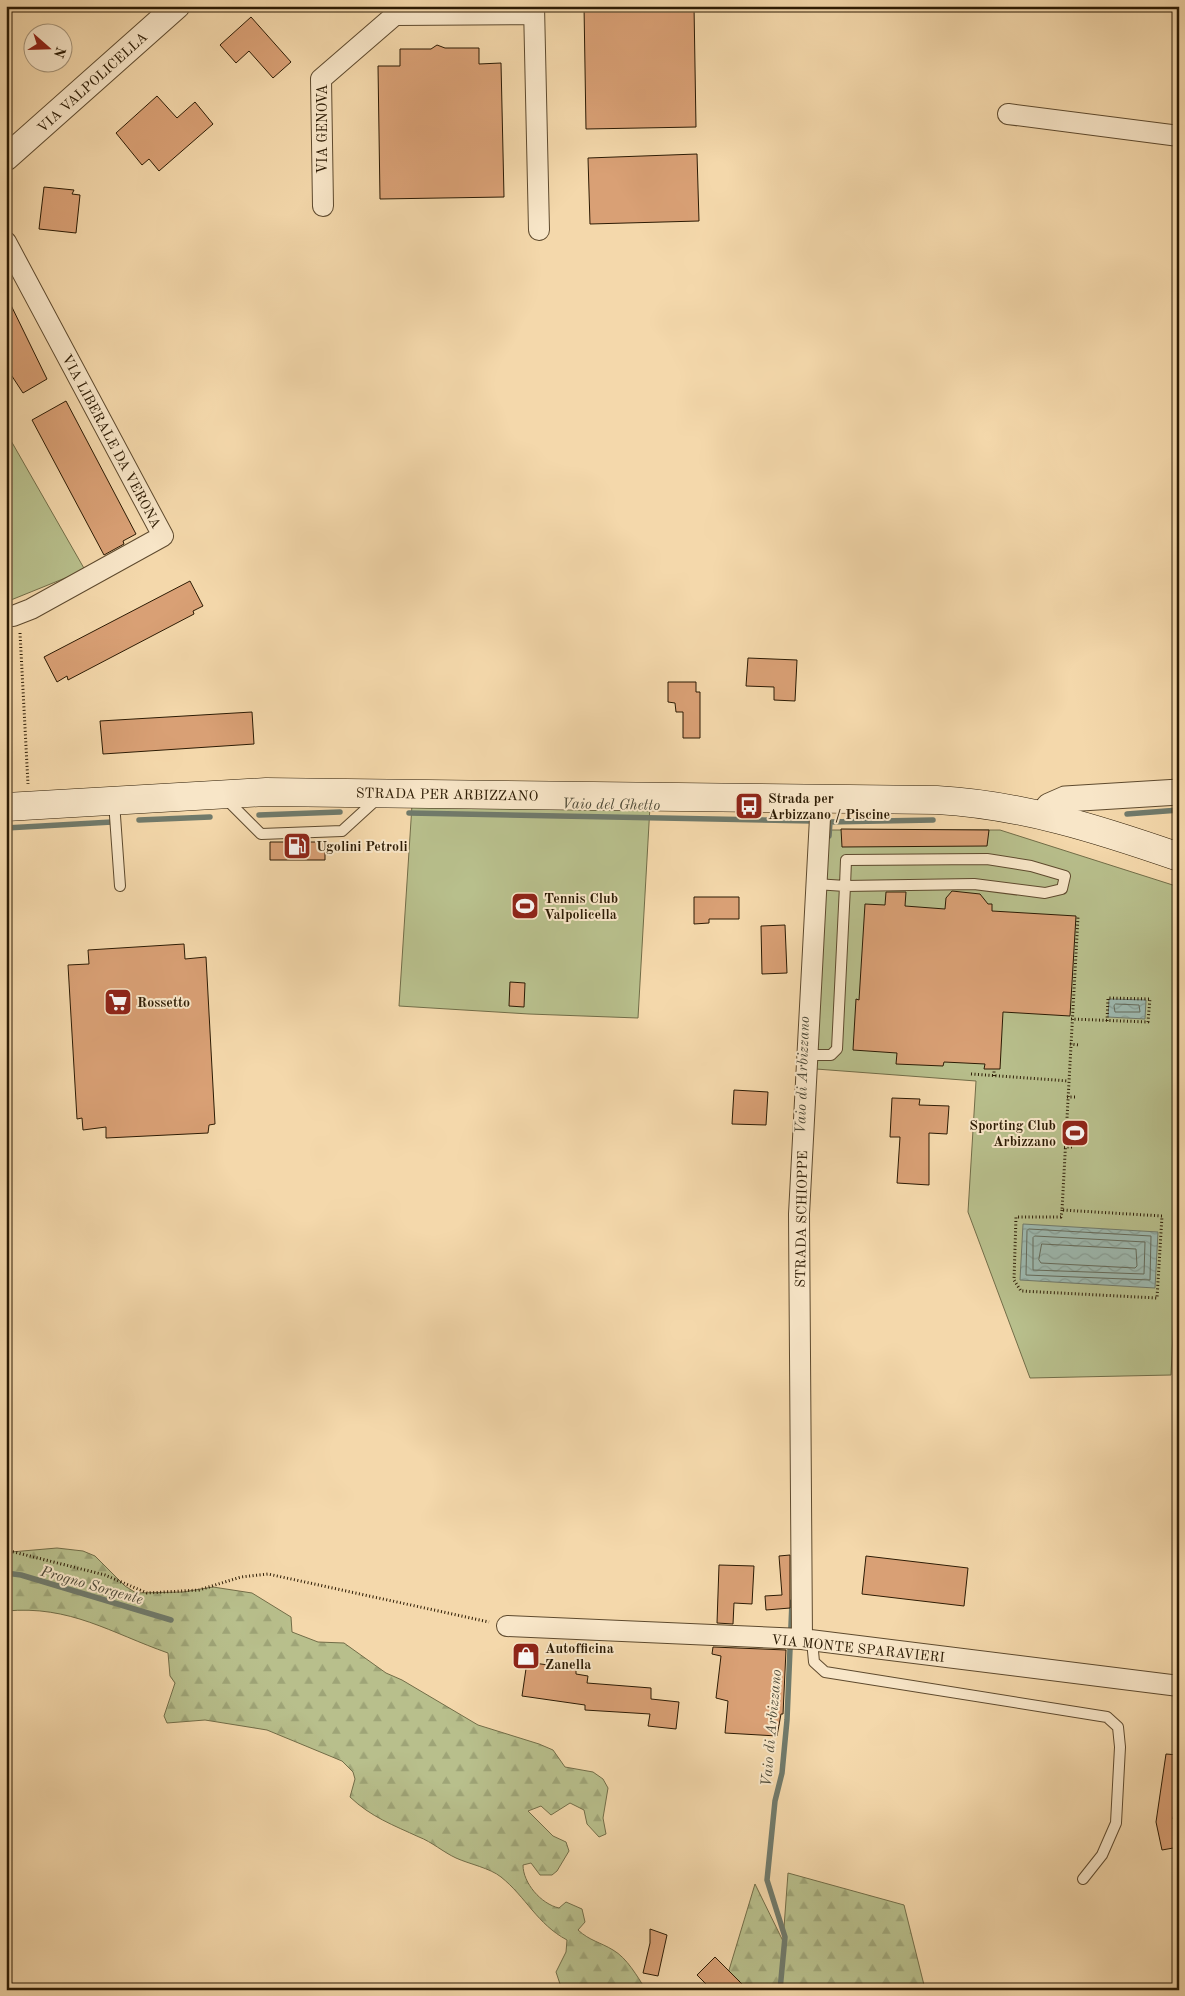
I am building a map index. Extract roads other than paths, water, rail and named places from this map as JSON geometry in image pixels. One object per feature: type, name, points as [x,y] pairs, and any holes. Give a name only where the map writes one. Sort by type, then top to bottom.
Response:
[{"type":"main road","name":"STRADA PER ARBIZZANO","points":[[18,806],[266,792],[979,802],[1043,814]]},
{"type":"main road","points":[[1043,814],[1096,828],[1179,857]]},
{"type":"street","name":"VIA VALPOLICELLA","points":[[6,158],[177,6]]},
{"type":"street","name":"VIA GENOVA","points":[[323,206],[321,80],[395,15],[534,10],[539,230]]},
{"type":"street","points":[[1008,114],[1179,136]]},
{"type":"street","name":"VIA LIBERALE DA VERONA","points":[[6,242],[163,536],[12,615]]},
{"type":"street","points":[[1043,814],[1049,806],[1065,800],[1179,792]]},
{"type":"street","name":"STRADA SCHIOPPE","points":[[807,1640],[799,1214],[821,799]]},
{"type":"street","name":"VIA MONTE SPARAVIERI","points":[[507,1626],[807,1640],[1179,1686]]},
{"type":"lane","points":[[222,795],[262,834],[342,831],[383,794]]},
{"type":"lane","points":[[114,801],[120,886]]},
{"type":"lane","points":[[807,1055],[831,1055],[837,1049],[841,885],[846,860],[987,859],[1031,866],[1065,876],[1062,889],[1045,892],[974,884],[841,885],[817,884]]},
{"type":"lane","points":[[807,1640],[814,1662],[825,1672],[1107,1717],[1118,1727],[1120,1747],[1116,1823],[1102,1855],[1083,1879]]},
{"type":"water","points":[[1109,999],[1146,1000],[1145,1019],[1108,1017]]},
{"type":"water","points":[[1023,1224],[1158,1232],[1155,1288],[1020,1280]]},
{"type":"waterway","name":"Vaio del Ghetto","points":[[1127,814],[1179,810]]},
{"type":"waterway","name":"Vaio del Ghetto","points":[[259,815],[340,812]]},
{"type":"waterway","name":"Vaio del Ghetto","points":[[409,813],[812,821]]},
{"type":"waterway","name":"Vaio del Ghetto","points":[[139,820],[210,817]]},
{"type":"waterway","name":"Vaio del Ghetto","points":[[828,822],[933,820]]},
{"type":"waterway","name":"Vaio del Ghetto","points":[[6,828],[112,822]]},
{"type":"waterway","name":"Vaio di Arbizzano","points":[[829,836],[830,822]]},
{"type":"waterway","name":"Progno Sorgente","points":[[6,1573],[21,1575],[171,1620]]},
{"type":"waterway","name":"Vaio di Arbizzano","points":[[780,1990],[785,1937],[767,1880],[775,1801],[782,1773],[787,1720],[792,1602]]},
{"type":"place","name":"Strada per Arbizzano / Piscine","points":[[749,806]]},
{"type":"place","name":"Ugolini Petroli","points":[[297,846]]},
{"type":"place","name":"Tennis Club Valpolicella","points":[[525,906]]},
{"type":"place","name":"Rossetto","points":[[118,1002]]},
{"type":"place","name":"Sporting Club Arbizzano","points":[[1075,1133]]},
{"type":"place","name":"Autofficina Zanella","points":[[526,1656]]}]
